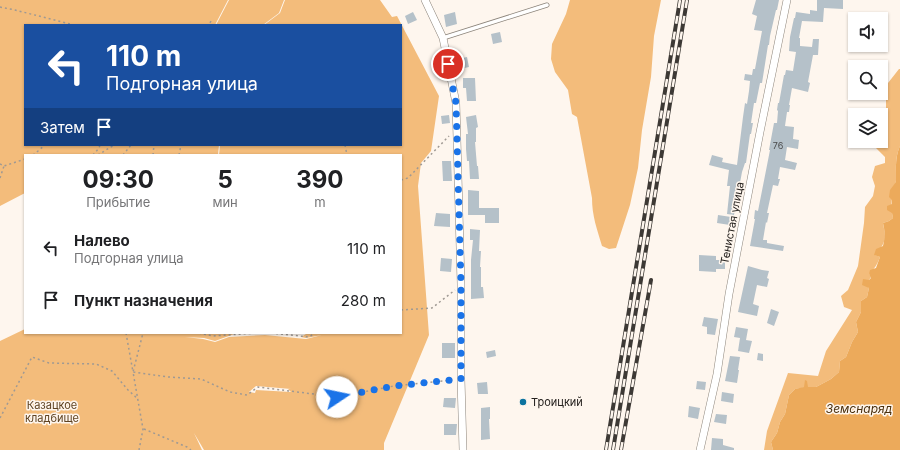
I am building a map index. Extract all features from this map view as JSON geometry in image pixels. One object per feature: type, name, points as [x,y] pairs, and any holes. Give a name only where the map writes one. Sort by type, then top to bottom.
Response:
[{"type":"street","points":[[425,0],[443,38],[456,103],[461,284],[463,450]]},
{"type":"street","name":"Тенистая улица","points":[[700,450],[717,374],[729,294],[758,140],[787,0]]},
{"type":"lane","points":[[443,38],[547,5]]},
{"type":"path","points":[[0,7],[70,24]]},
{"type":"path","points":[[209,24],[212,20]]},
{"type":"path","points":[[402,180],[408,178],[457,128]]},
{"type":"path","points":[[34,154],[44,146]]},
{"type":"path","points":[[100,154],[112,146]]},
{"type":"path","points":[[124,154],[130,146]]},
{"type":"path","points":[[99,148],[99,154]]},
{"type":"path","points":[[94,154],[99,148]]},
{"type":"path","points":[[0,164],[4,166],[24,159]]},
{"type":"path","points":[[0,178],[4,166]]},
{"type":"path","points":[[402,310],[432,308],[461,284]]},
{"type":"path","points":[[126,334],[143,429],[139,450]]},
{"type":"path","points":[[133,372],[144,334]]},
{"type":"path","points":[[204,334],[213,336],[242,334]]},
{"type":"path","points":[[280,334],[309,337],[314,334]]},
{"type":"path","points":[[0,418],[32,357],[49,363],[96,364],[112,371],[128,390],[138,399]]},
{"type":"path","points":[[133,372],[168,377],[201,379],[230,392],[247,395],[258,387],[337,397],[394,386],[461,379]]},
{"type":"path","points":[[143,429],[191,450]]},
{"type":"green space","points":[[0,0],[228,0],[216,24],[24,24],[24,146],[219,146],[218,154],[24,154],[24,194],[0,206]]},
{"type":"green space","points":[[229,0],[284,0],[279,13],[264,24],[217,24]]},
{"type":"green space","points":[[285,0],[380,0],[392,17],[397,16],[401,24],[265,24],[280,13]]},
{"type":"green space","points":[[570,0],[661,0],[654,36],[651,77],[642,130],[638,168],[630,205],[616,248],[609,249],[602,246],[594,217],[592,198],[577,117],[572,114],[568,90],[555,72],[551,59],[552,44],[566,14]]},
{"type":"green space","name":"Казацкое кладбище","points":[[402,26],[439,96],[431,151],[421,163],[418,186],[429,335],[384,443],[384,450],[204,450],[194,433],[202,450],[0,450],[0,341],[24,329],[24,334],[234,334],[215,341],[204,338],[185,337],[215,342],[229,337],[265,335],[306,339],[322,335],[306,338],[301,337],[306,334],[402,334],[402,154],[219,154],[220,146],[402,146]],"holes":[[[256,386],[291,389],[288,389],[291,392],[256,390],[255,393],[249,392]]]},
{"type":"green space","points":[[900,69],[900,146],[898,150],[896,167],[896,183],[892,197],[893,218],[883,223],[885,233],[883,244],[875,255],[880,257],[876,266],[869,274],[871,277],[869,280],[863,280],[869,288],[867,297],[861,301],[861,312],[856,322],[858,332],[846,357],[840,361],[839,372],[831,379],[816,387],[795,389],[789,395],[785,414],[780,422],[777,433],[771,442],[773,450],[764,450],[767,431],[788,373],[818,376],[826,351],[852,310],[844,307],[841,296],[848,290],[858,266],[865,207],[873,196],[875,186],[872,177],[875,166],[885,163],[885,157],[876,148],[888,148],[888,108],[886,108],[886,100],[888,100],[888,83]]},
{"type":"water","name":"Земснаряд","points":[[900,146],[900,450],[773,450],[771,442],[777,433],[780,422],[785,414],[789,395],[795,389],[804,387],[805,380],[807,381],[808,387],[816,387],[831,379],[839,372],[840,361],[846,357],[858,332],[856,322],[861,312],[861,301],[867,297],[869,288],[862,285],[863,279],[869,280],[871,278],[869,274],[870,270],[876,268],[880,257],[874,255],[876,249],[883,246],[883,223],[893,218],[892,213],[887,210],[887,206],[892,204],[892,200],[889,197],[890,190],[896,182],[898,150]]},
{"type":"building","points":[[756,0],[779,0],[768,45],[762,83],[760,83],[756,103],[754,103],[751,123],[753,123],[746,163],[742,172],[734,215],[727,214],[730,186],[727,186],[729,170],[709,165],[712,155],[723,158],[722,162],[737,165],[745,103],[747,104],[750,81],[744,80],[745,74],[752,75],[753,69],[755,69],[762,31],[754,30],[757,16],[752,14]]},
{"type":"building","points":[[817,0],[843,0],[843,9],[824,8],[823,22],[802,21],[799,38],[800,46],[812,47],[813,39],[819,39],[818,55],[813,55],[808,82],[810,83],[808,92],[792,88],[789,112],[787,112],[785,126],[794,127],[793,139],[799,140],[798,149],[787,147],[785,160],[797,163],[795,170],[780,167],[778,179],[780,179],[778,186],[773,185],[763,240],[767,240],[767,243],[784,246],[783,251],[750,246],[755,219],[755,210],[758,211],[774,123],[777,123],[778,103],[784,75],[786,70],[793,71],[796,52],[789,51],[794,18],[796,12],[810,14],[810,10],[817,11]]},
{"type":"building","points":[[413,12],[417,20],[408,24],[405,16]]},
{"type":"building","points":[[455,12],[457,24],[446,27],[444,15]]},
{"type":"building","points":[[500,32],[502,42],[493,44],[491,34]]},
{"type":"building","points":[[467,57],[469,67],[460,69],[458,59]]},
{"type":"building","points":[[463,78],[475,78],[476,101],[467,101],[466,88],[463,88]]},
{"type":"building","points":[[449,115],[450,123],[442,124],[441,116]]},
{"type":"building","points":[[476,115],[478,127],[476,128],[475,142],[479,179],[470,179],[469,161],[467,161],[466,149],[466,134],[468,134],[466,117]]},
{"type":"building","points":[[442,161],[451,161],[452,181],[443,181]]},
{"type":"building","points":[[468,190],[479,191],[479,208],[499,208],[499,223],[485,223],[485,215],[468,215]]},
{"type":"building","points":[[436,213],[450,214],[450,227],[434,226]]},
{"type":"building","points":[[718,215],[731,217],[730,225],[717,223]]},
{"type":"building","points":[[470,229],[480,230],[479,251],[481,251],[481,287],[483,287],[484,298],[471,299],[471,260],[473,240],[470,240]]},
{"type":"building","points":[[699,255],[716,256],[716,260],[725,260],[725,269],[716,269],[716,272],[699,271]]},
{"type":"building","points":[[441,258],[452,259],[451,272],[440,271]]},
{"type":"building","points":[[748,266],[769,271],[767,287],[757,285],[753,304],[759,306],[757,316],[738,312]]},
{"type":"building","points":[[771,309],[779,312],[774,326],[767,323]]},
{"type":"building","points":[[704,317],[718,319],[715,335],[707,334],[707,327],[702,326]]},
{"type":"building","points":[[736,327],[748,329],[746,340],[752,341],[749,353],[738,351],[740,338],[734,337]]},
{"type":"building","points":[[442,343],[455,343],[455,358],[442,358]]},
{"type":"building","points":[[495,350],[496,356],[487,358],[486,352]]},
{"type":"building","points":[[758,353],[763,354],[763,361],[757,360]]},
{"type":"building","points":[[730,356],[740,357],[737,383],[725,381]]},
{"type":"building","points":[[697,381],[706,382],[705,390],[696,389]]},
{"type":"building","points":[[487,382],[488,394],[478,394],[477,383]]},
{"type":"building","points":[[722,392],[734,394],[733,403],[721,401]]},
{"type":"building","points":[[444,398],[456,398],[455,408],[443,407]]},
{"type":"building","points":[[689,406],[700,408],[698,419],[688,417]]},
{"type":"building","points":[[490,407],[490,439],[481,440],[481,408]]},
{"type":"building","points":[[716,414],[727,415],[726,424],[714,422]]},
{"type":"building","points":[[444,424],[457,424],[456,435],[444,435]]},
{"type":"building","points":[[712,438],[723,439],[723,445],[734,448],[734,450],[711,450]]},
{"type":"railway","points":[[606,450],[680,0]]},
{"type":"railway","points":[[613,450],[687,0]]},
{"type":"railway","points":[[621,450],[651,280]]},
{"type":"place","name":"Троицкий","points":[[523,402]]},
{"type":"route","points":[[337,397],[394,386],[461,379],[461,284],[456,103],[448,64]]}]
